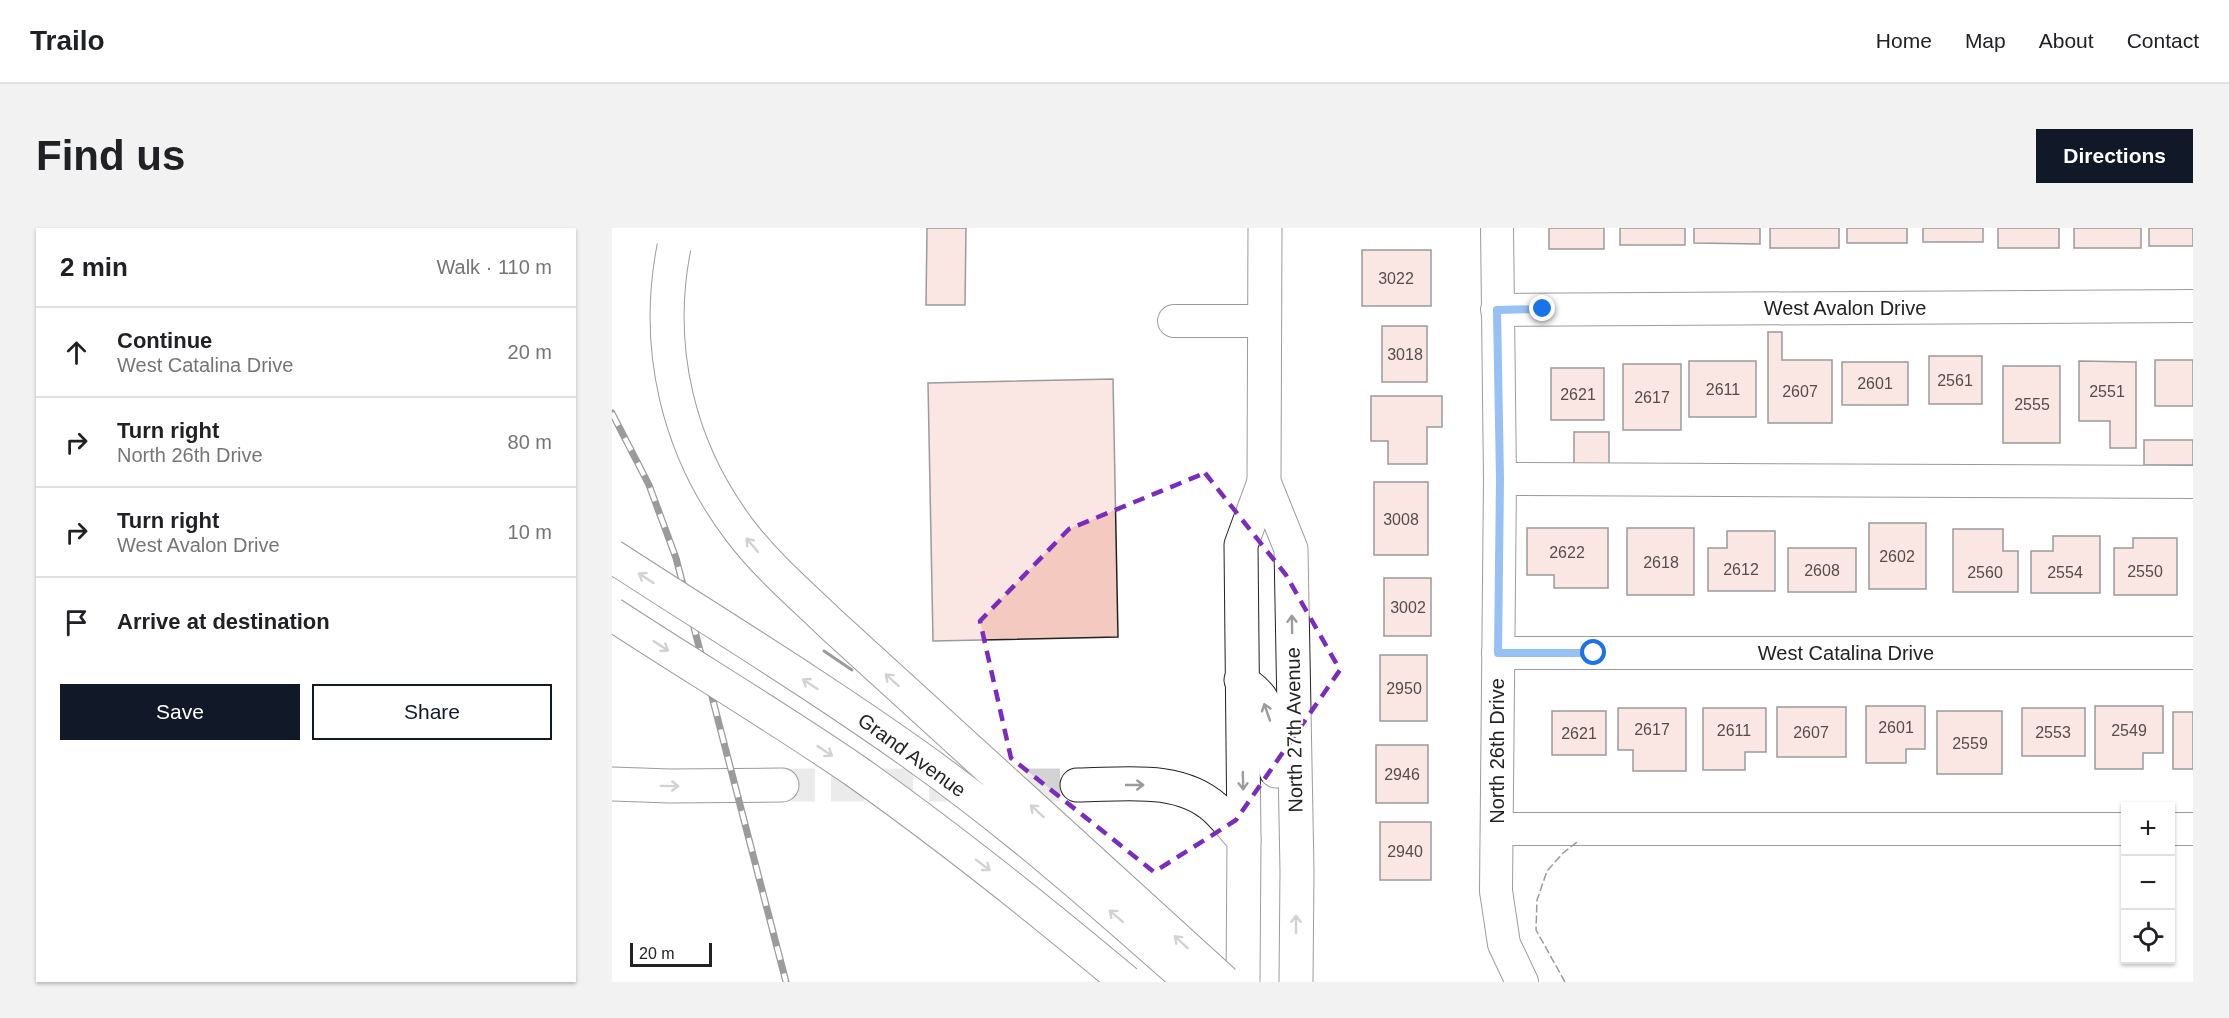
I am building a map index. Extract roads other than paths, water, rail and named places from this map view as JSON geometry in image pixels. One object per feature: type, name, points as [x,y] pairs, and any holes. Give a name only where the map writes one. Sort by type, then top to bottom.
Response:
[{"type":"main road","name":"North 27th Avenue","points":[[1243,982],[1241,545],[1264,482],[1265,228]]},
{"type":"main road","points":[[676,238],[668,274],[667,336],[676,399],[683,426],[706,480],[742,533],[822,616],[1224,982]]},
{"type":"main road","name":"North 27th Avenue","points":[[1264,482],[1291,549],[1297,871],[1296,982]]},
{"type":"main road","name":"Grand Avenue","points":[[612,556],[838,702],[912,753],[1013,830],[1191,982]]},
{"type":"main road","points":[[612,614],[776,718],[856,772],[1015,890],[1126,982]]},
{"type":"main road","points":[[1241,680],[1262,699],[1269,716],[1273,733],[1282,840],[1297,871]]},
{"type":"main road","points":[[612,784],[782,785]]},
{"type":"main road","points":[[1077,785],[1160,785],[1182,789],[1215,808],[1244,840]]},
{"type":"street","name":"North 26th Drive","points":[[1497,228],[1500,479],[1496,891],[1504,944],[1522,982]]},
{"type":"street","name":"West Avalon Drive","points":[[1497,310],[2193,306]]},
{"type":"street","points":[[1174,321],[1265,321]]},
{"type":"street","points":[[1500,479],[2193,482]]},
{"type":"street","name":"West Catalina Drive","points":[[1498,653],[2193,653]]},
{"type":"street","points":[[1497,829],[2121,829]]},
{"type":"street","points":[[2175,829],[2193,829]]},
{"type":"tunnel","points":[[782,785],[1077,785]]},
{"type":"railway","points":[[612,413],[649,485],[676,558],[786,982]]}]
